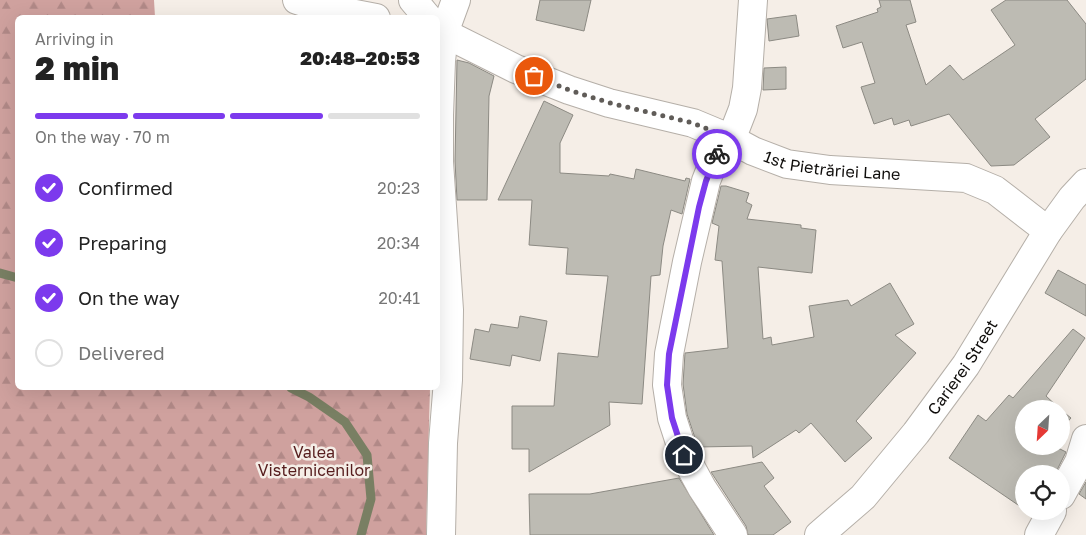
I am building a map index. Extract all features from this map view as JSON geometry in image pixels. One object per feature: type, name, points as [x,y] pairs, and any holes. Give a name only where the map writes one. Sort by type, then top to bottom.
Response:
[{"type":"street","points":[[297,0],[360,15]]},
{"type":"street","points":[[413,0],[426,15]]},
{"type":"street","points":[[440,23],[456,0]]},
{"type":"street","points":[[733,535],[702,488],[684,455],[672,418],[667,385],[669,354],[699,207],[715,158],[736,127],[744,102],[753,0]]},
{"type":"street","name":"1st Pietrăriei Lane","points":[[440,29],[516,69],[569,90],[610,103],[693,123],[729,138],[753,152],[787,164],[830,170],[966,178],[995,190],[1048,231]]},
{"type":"street","points":[[440,177],[449,310],[441,535]]},
{"type":"street","name":"Carierei Street","points":[[819,535],[862,497],[934,410],[989,329],[1048,231],[1081,197]]},
{"type":"street","points":[[1070,478],[1079,462],[1086,438]]},
{"type":"street","points":[[1039,535],[1047,520]]},
{"type":"green space","name":"Valea Visternicenilor","points":[[0,0],[154,0],[155,15],[15,15],[15,390],[430,390],[426,535],[0,535]]},
{"type":"building","points":[[540,0],[591,0],[584,31],[536,20]]},
{"type":"building","points":[[879,0],[910,0],[916,22],[906,25],[926,85],[950,65],[963,80],[1015,45],[991,10],[1006,0],[1067,0],[1086,24],[1086,79],[1035,119],[1050,137],[1014,165],[991,166],[949,114],[911,126],[909,120],[894,125],[892,118],[874,124],[861,87],[875,83],[862,42],[843,48],[836,26],[878,12],[877,9],[881,7]]},
{"type":"building","points":[[796,15],[799,36],[769,41],[767,19]]},
{"type":"building","points":[[457,60],[469,63],[494,76],[489,96],[487,200],[457,200],[455,161]]},
{"type":"building","points":[[786,67],[786,89],[763,90],[764,68]]},
{"type":"building","points":[[544,101],[573,115],[560,143],[560,173],[609,176],[610,174],[634,179],[636,169],[685,181],[686,178],[690,179],[682,214],[671,210],[663,246],[660,275],[651,276],[642,404],[609,402],[610,425],[529,472],[529,449],[512,449],[512,406],[554,406],[558,353],[598,357],[608,276],[566,274],[568,248],[529,245],[532,200],[498,200]]},
{"type":"building","points":[[721,186],[749,193],[746,202],[752,205],[747,219],[801,225],[801,228],[816,230],[812,273],[758,267],[763,339],[771,337],[772,345],[814,337],[809,306],[848,300],[851,306],[890,283],[914,324],[895,335],[916,353],[856,421],[872,438],[845,462],[811,423],[799,433],[796,430],[753,458],[752,446],[698,447],[687,414],[683,384],[685,353],[728,348],[722,261],[715,260],[719,226],[712,223]]},
{"type":"building","points":[[1058,270],[1086,285],[1086,316],[1045,293]]},
{"type":"building","points":[[520,316],[547,321],[540,361],[512,355],[510,366],[470,359],[475,329],[489,332],[491,324],[518,328]]},
{"type":"building","points":[[1073,329],[1085,338],[1046,396],[1050,400],[1015,400],[1015,455],[1064,455],[1060,465],[1015,465],[1015,503],[949,458],[978,415],[986,421],[1009,395],[1013,398]]},
{"type":"building","points":[[762,462],[774,478],[764,486],[791,522],[773,535],[748,535],[746,526],[711,472]]},
{"type":"building","points":[[679,478],[714,535],[530,535],[529,494],[590,494]]},
{"type":"building","points":[[1086,482],[1086,499],[1079,494]]},
{"type":"waterway","points":[[0,273],[15,277]]},
{"type":"waterway","points":[[295,390],[309,397],[345,422],[367,455],[371,499],[361,535]]},
{"type":"way so far","points":[[534,76],[610,103],[693,123],[729,138],[717,154]]},
{"type":"route","points":[[684,455],[672,418],[667,385],[669,354],[699,207],[706,181],[717,154]]}]
